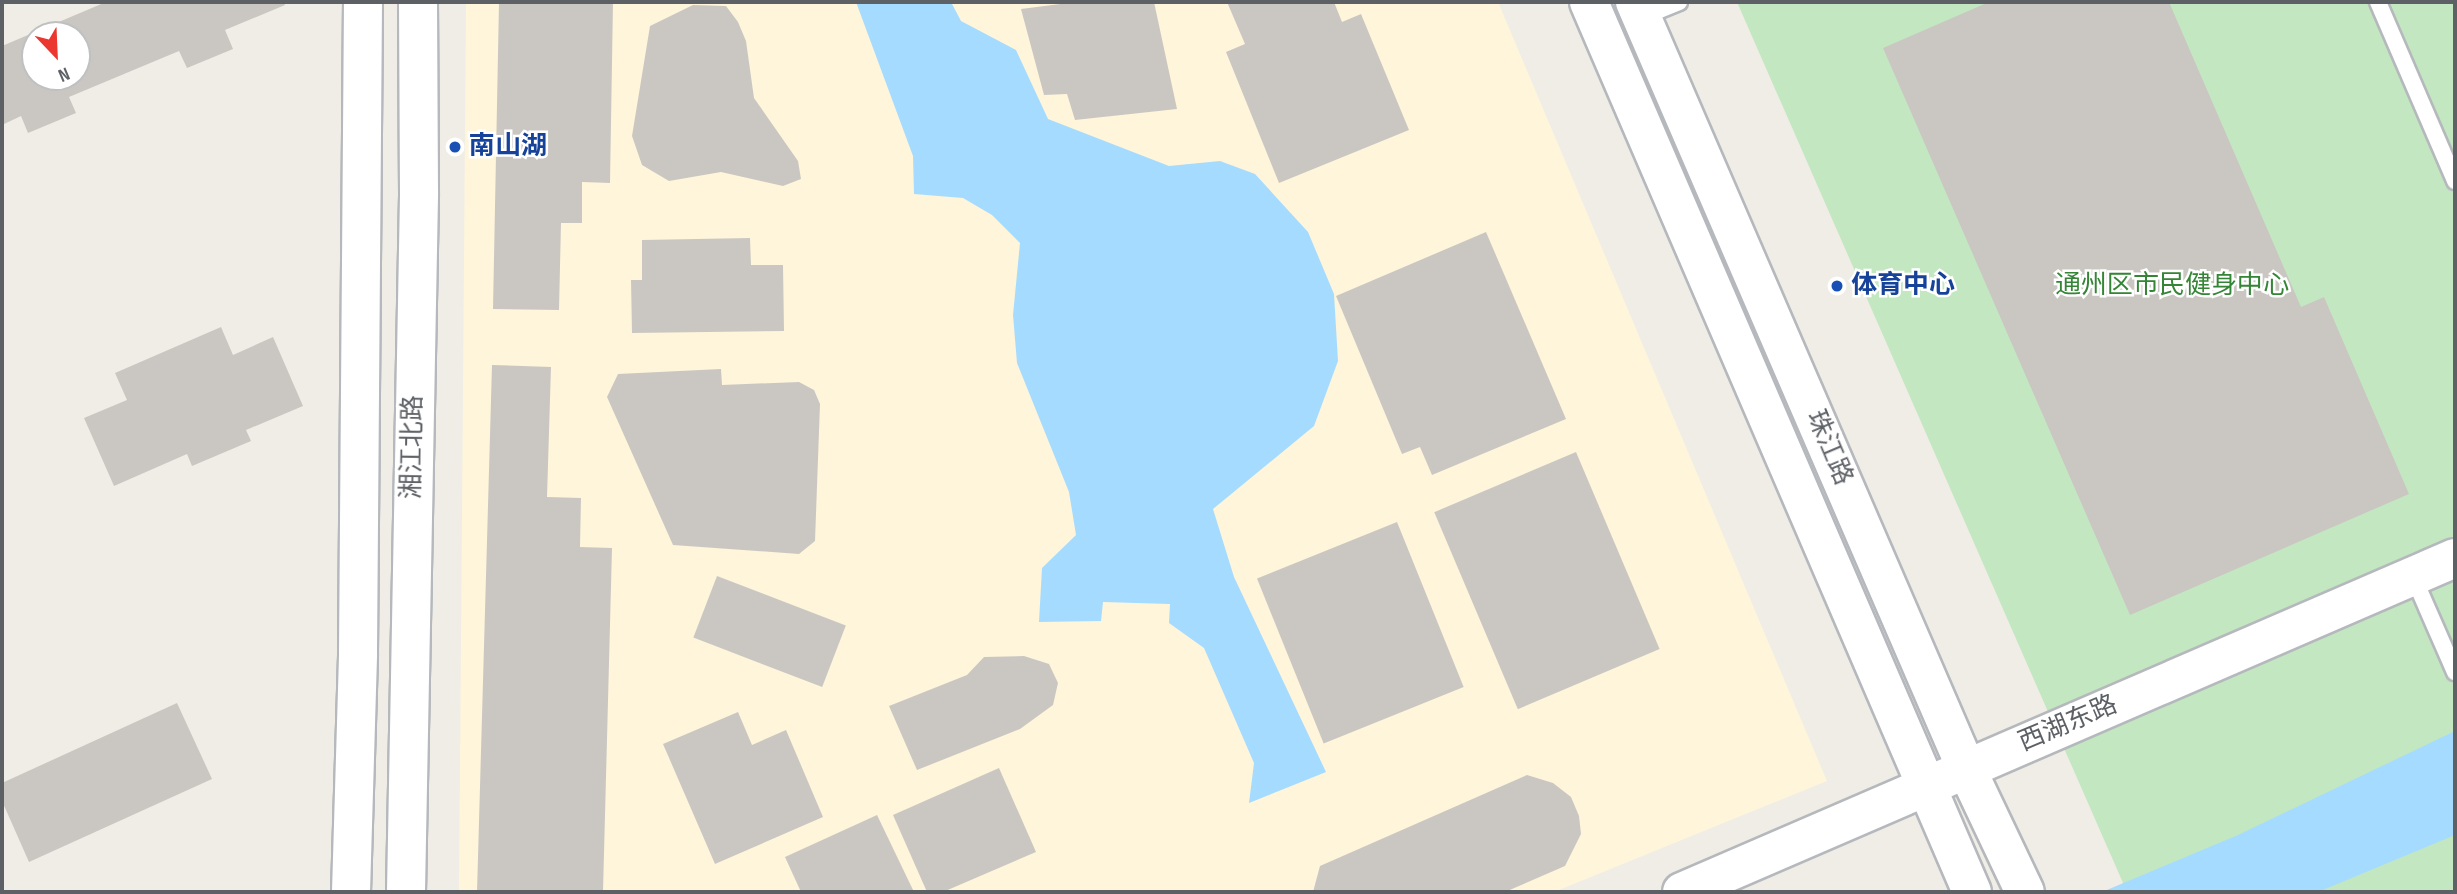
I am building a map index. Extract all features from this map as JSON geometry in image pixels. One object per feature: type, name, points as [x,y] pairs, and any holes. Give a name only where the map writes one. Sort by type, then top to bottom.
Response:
[{"type":"street","name":"湘江北路","points":[[351,892],[358,653],[363,2]]},
{"type":"street","name":"湘江北路","points":[[406,892],[419,193],[418,2]]},
{"type":"street","name":"珠江路","points":[[1589,2],[1972,892]]},
{"type":"street","name":"珠江路","points":[[1638,10],[1966,768],[2025,892]]},
{"type":"street","name":"西湖东路","points":[[1682,892],[1925,784],[2455,558]]},
{"type":"lane","points":[[1638,10],[1679,2]]},
{"type":"lane","points":[[2378,2],[2455,181]]},
{"type":"lane","points":[[2413,576],[2455,672]]},
{"type":"shaded area","points":[[466,2],[1498,2],[1827,781],[1554,892],[459,892]]},
{"type":"green space","name":"通州区市民健身中心","points":[[1737,2],[2455,2],[2455,892],[2127,892]]},
{"type":"water","points":[[856,2],[951,2],[961,21],[1016,50],[1048,119],[1169,166],[1220,161],[1255,174],[1308,232],[1334,294],[1338,361],[1314,426],[1213,509],[1234,577],[1326,772],[1249,803],[1254,763],[1204,648],[1169,623],[1170,604],[1103,602],[1101,621],[1039,622],[1042,568],[1076,535],[1069,492],[1017,363],[1013,315],[1020,243],[992,215],[963,198],[914,194],[913,156]]},
{"type":"water","points":[[2455,731],[2455,835],[2318,892],[2102,892],[2238,835]]},
{"type":"building","points":[[106,2],[284,2],[285,5],[225,30],[233,49],[187,68],[179,51],[91,88],[91,21],[61,21]]},
{"type":"building","points":[[499,2],[613,2],[610,183],[582,182],[582,223],[561,223],[559,310],[493,309]]},
{"type":"building","points":[[1076,2],[1154,2],[1177,109],[1075,120],[1067,94],[1044,95],[1021,9]]},
{"type":"building","points":[[1227,2],[1334,2],[1342,22],[1361,14],[1409,130],[1279,183],[1226,52],[1245,44]]},
{"type":"building","points":[[1989,2],[2169,2],[2301,307],[2324,297],[2409,494],[2130,615],[1883,48]]},
{"type":"building","points":[[693,5],[726,6],[738,22],[746,41],[754,98],[798,161],[801,179],[783,186],[721,172],[669,181],[642,165],[632,136],[650,26]]},
{"type":"building","points":[[21,38],[21,91],[83,91],[69,97],[76,113],[28,133],[21,116],[2,125],[2,46]]},
{"type":"building","points":[[1486,232],[1566,419],[1432,475],[1420,447],[1402,454],[1336,296]]},
{"type":"building","points":[[750,238],[751,265],[783,265],[784,331],[632,333],[631,280],[642,280],[642,240]]},
{"type":"building","points":[[221,327],[233,355],[273,337],[303,406],[246,430],[251,441],[192,466],[187,454],[114,486],[84,418],[127,400],[115,373]]},
{"type":"building","points":[[492,365],[551,367],[547,497],[581,498],[580,547],[612,548],[603,892],[477,892]]},
{"type":"building","points":[[721,369],[722,385],[799,382],[814,390],[820,404],[815,541],[799,554],[673,545],[607,397],[618,374]]},
{"type":"building","points":[[1576,452],[1660,649],[1518,709],[1434,512]]},
{"type":"building","points":[[1397,522],[1464,687],[1324,744],[1257,579]]},
{"type":"building","points":[[717,576],[846,625],[822,687],[693,638]]},
{"type":"building","points":[[1024,656],[1049,664],[1058,683],[1053,705],[1020,729],[917,770],[889,706],[967,675],[984,657]]},
{"type":"building","points":[[177,703],[212,779],[29,862],[2,801],[2,783]]},
{"type":"building","points":[[738,712],[752,745],[786,730],[823,817],[715,864],[663,744]]},
{"type":"building","points":[[999,768],[1036,852],[943,892],[927,892],[893,815]]},
{"type":"building","points":[[1527,775],[1553,783],[1571,797],[1579,816],[1581,834],[1565,866],[1505,892],[1313,892],[1320,866]]},
{"type":"building","points":[[877,815],[914,892],[801,892],[785,857]]},
{"type":"place","name":"南山湖","points":[[455,147]]},
{"type":"place","name":"体育中心","points":[[1837,286]]}]
